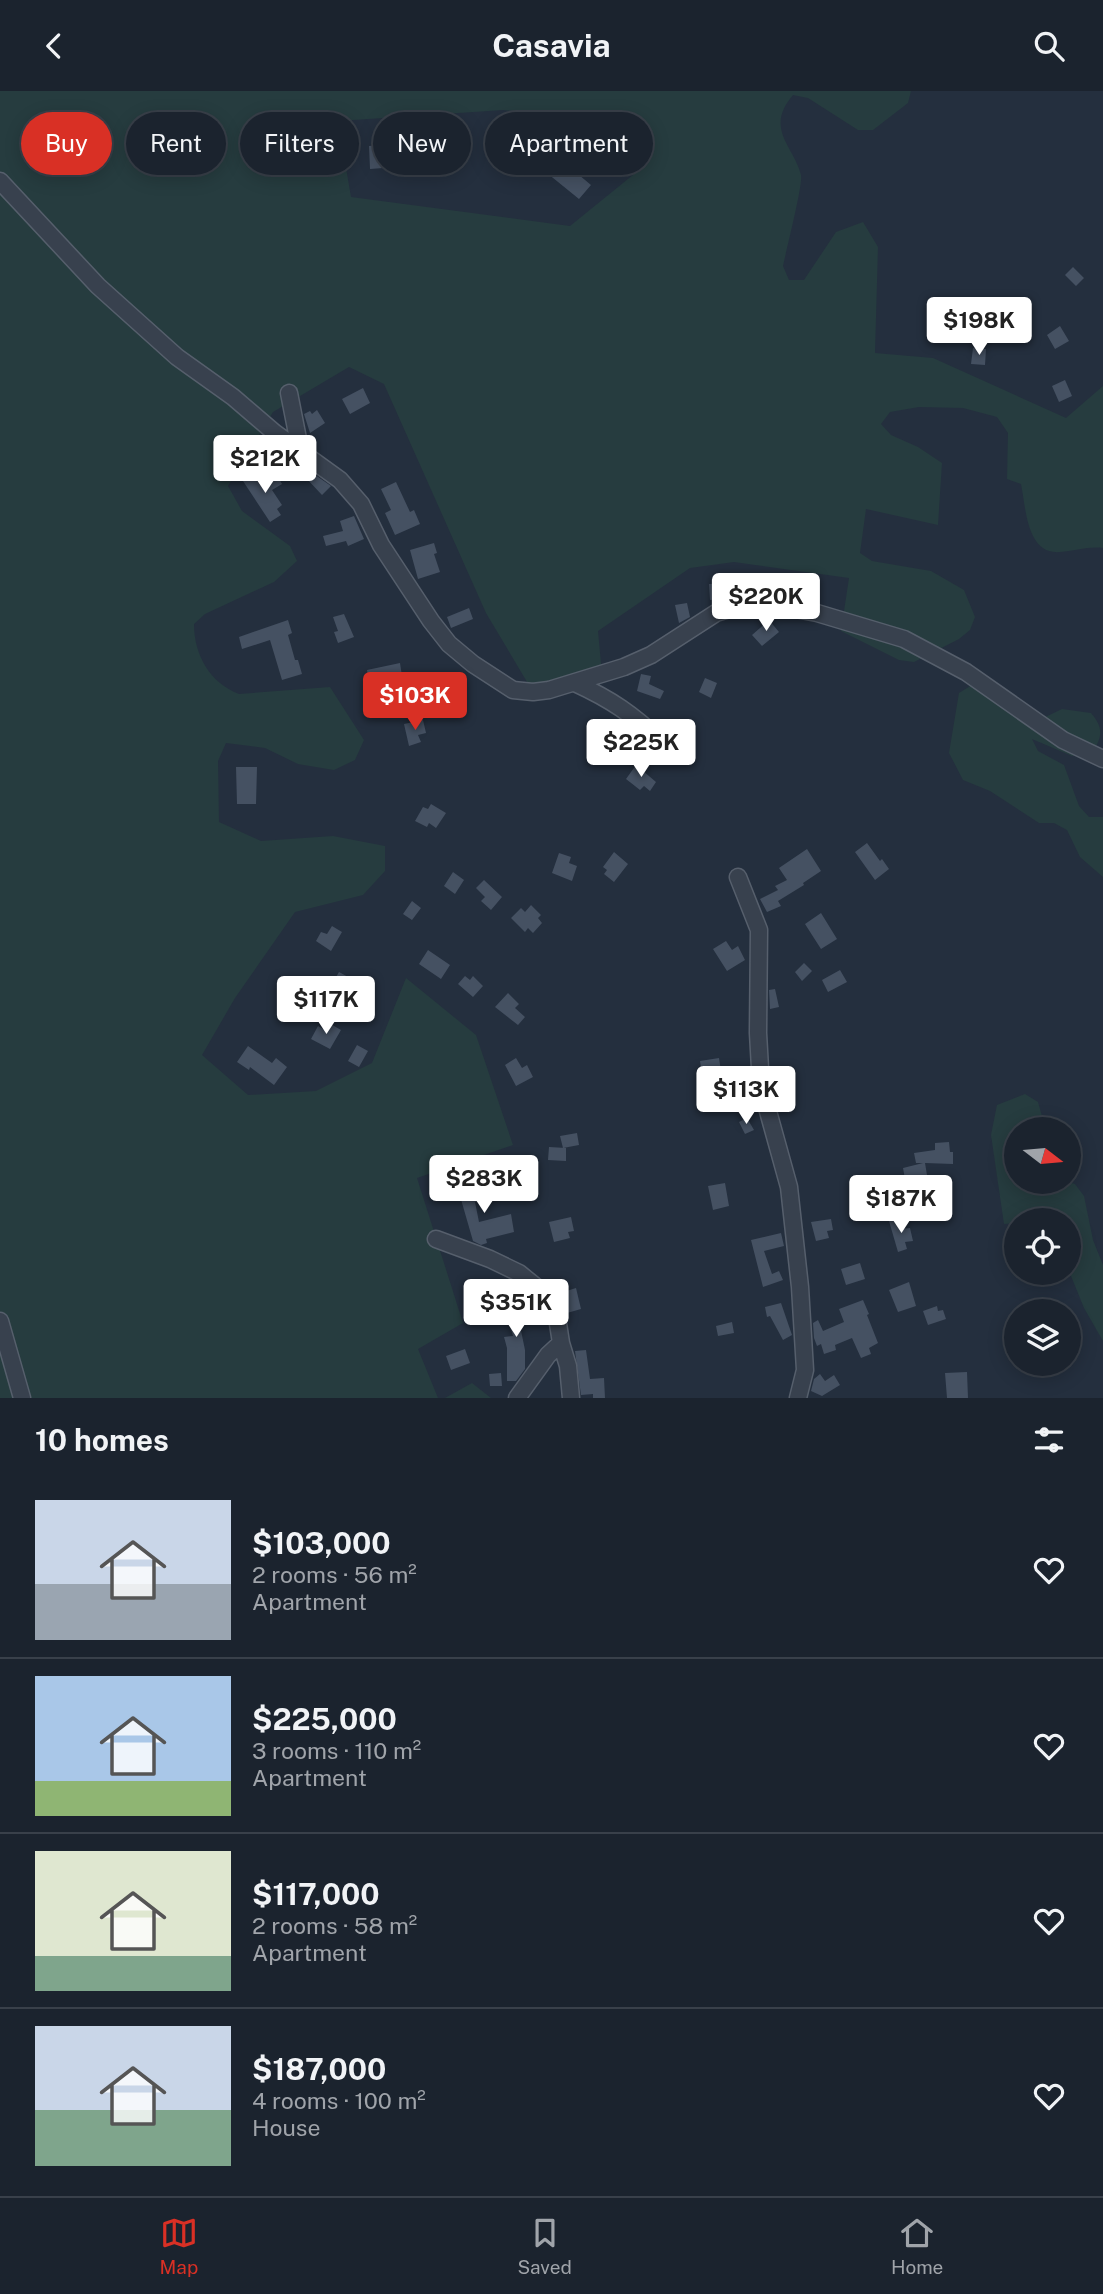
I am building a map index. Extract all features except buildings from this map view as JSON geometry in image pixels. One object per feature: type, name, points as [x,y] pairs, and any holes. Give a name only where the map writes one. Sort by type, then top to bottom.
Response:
[{"type":"street","points":[[0,181],[98,286],[177,357],[341,480],[361,504],[381,545],[449,644],[473,664],[513,689],[533,692],[575,683],[624,667],[651,655],[716,613],[747,607],[785,607],[817,613],[904,639],[966,673],[1063,740],[1103,759]]},
{"type":"street","points":[[289,393],[300,449]]},
{"type":"street","points":[[575,683],[611,700],[662,742]]},
{"type":"street","points":[[738,877],[759,930],[758,1033],[761,1086],[789,1187],[805,1348],[805,1370],[798,1398]]},
{"type":"street","points":[[436,1239],[490,1259],[533,1283],[545,1294],[557,1317],[568,1366],[570,1398]]},
{"type":"street","points":[[0,1321],[22,1398]]},
{"type":"street","points":[[517,1398],[548,1355],[561,1343]]},
{"type":"green space","points":[[0,91],[911,91],[908,103],[873,130],[858,130],[808,98],[793,95],[785,107],[781,128],[801,175],[783,266],[789,280],[804,280],[836,232],[863,222],[878,247],[875,353],[933,358],[1066,418],[1103,386],[1103,548],[1060,552],[1049,551],[1040,546],[1030,528],[1021,484],[1007,479],[1008,433],[997,417],[963,408],[919,407],[890,412],[881,424],[891,435],[918,447],[942,463],[938,525],[866,509],[860,553],[872,561],[931,571],[964,590],[975,617],[970,630],[959,639],[914,662],[899,660],[841,631],[849,578],[734,562],[690,568],[598,631],[602,674],[533,692],[486,613],[384,384],[349,367],[273,412],[228,486],[242,511],[290,546],[297,561],[274,582],[205,614],[194,624],[197,646],[206,667],[220,683],[239,694],[330,687],[364,740],[355,760],[334,770],[298,764],[265,748],[226,743],[218,761],[219,822],[261,841],[333,836],[385,846],[385,871],[363,895],[295,912],[235,998],[202,1055],[248,1095],[316,1091],[372,1063],[406,978],[476,1035],[513,1145],[417,1178],[463,1323],[418,1349],[438,1398],[0,1398]]},
{"type":"green space","points":[[972,685],[1035,722],[1062,709],[1091,713],[1095,718],[1100,732],[1099,741],[1093,751],[1072,756],[1032,739],[1038,751],[1064,765],[1079,806],[1089,817],[1103,817],[1103,877],[1080,857],[1067,830],[1054,823],[1039,823],[990,791],[963,780],[949,753],[959,693]]},
{"type":"green space","points":[[1025,1094],[1038,1102],[1042,1116],[1004,1117],[1004,1194],[1082,1193],[1084,1196],[1093,1240],[1103,1265],[1103,1341],[1075,1285],[1081,1285],[1081,1208],[1004,1208],[1004,1224],[991,1135],[997,1105]]},
{"type":"green space","points":[[472,1383],[491,1398],[445,1398]]}]
